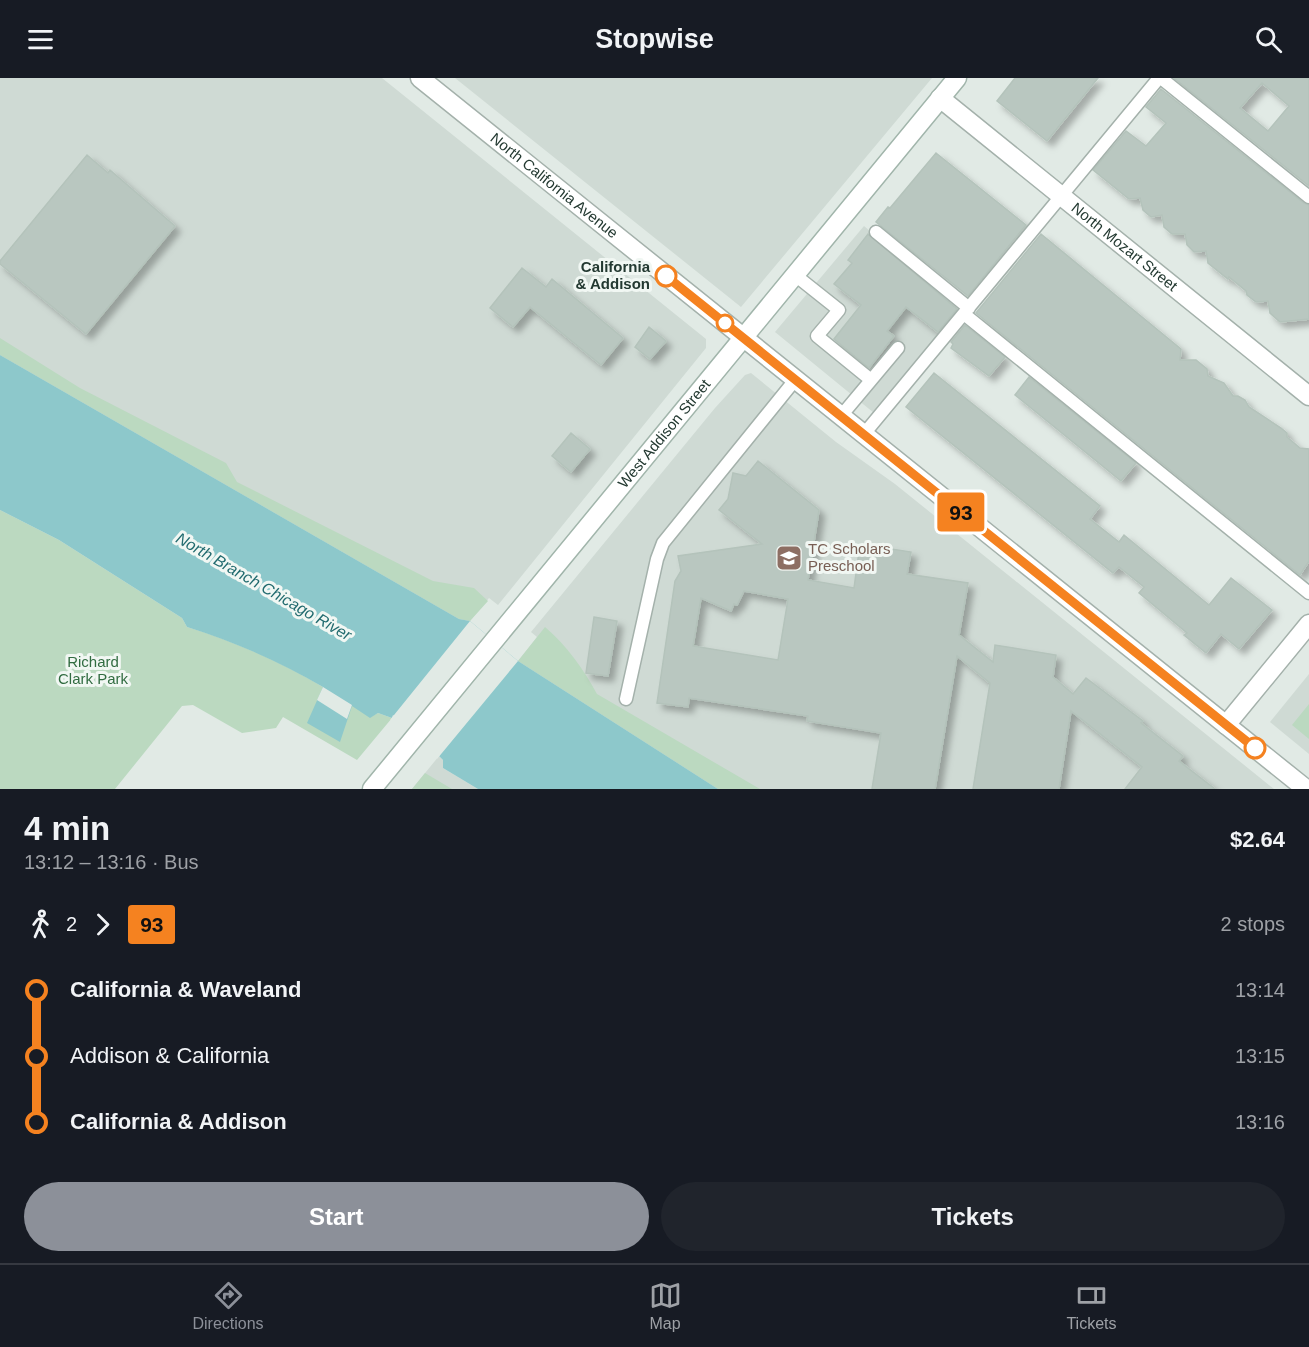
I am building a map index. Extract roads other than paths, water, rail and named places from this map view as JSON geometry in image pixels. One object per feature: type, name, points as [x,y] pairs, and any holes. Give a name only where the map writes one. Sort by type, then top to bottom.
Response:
[{"type":"street","name":"North California Avenue","points":[[420,78],[1306,789]]},
{"type":"street","name":"West Addison Street","points":[[372,789],[957,78]]},
{"type":"street","name":"North Mozart Street","points":[[940,98],[1309,396]]},
{"type":"street","points":[[1226,725],[1309,624]]},
{"type":"lane","points":[[864,435],[1160,78],[1309,197]]},
{"type":"lane","points":[[876,232],[966,311],[1309,592]]},
{"type":"lane","points":[[795,275],[839,310],[817,336],[871,380]]},
{"type":"lane","points":[[841,416],[898,348]]},
{"type":"lane","points":[[626,699],[657,559],[663,543],[795,380]]},
{"type":"water","name":"North Branch Chicago River","points":[[0,355],[459,619],[470,621],[518,661],[718,789],[478,789],[443,768],[443,760],[439,756],[441,753],[393,715],[392,718],[378,713],[370,718],[352,706],[340,742],[307,723],[323,687],[257,653],[187,627],[182,618],[59,540],[0,510]]},
{"type":"place","name":"California & Addison","points":[[666,276]]},
{"type":"place","name":"TC Scholars Preschool","points":[[789,558]]},
{"type":"park label","name":"Richard Clark Park","points":[[93,670]]}]
